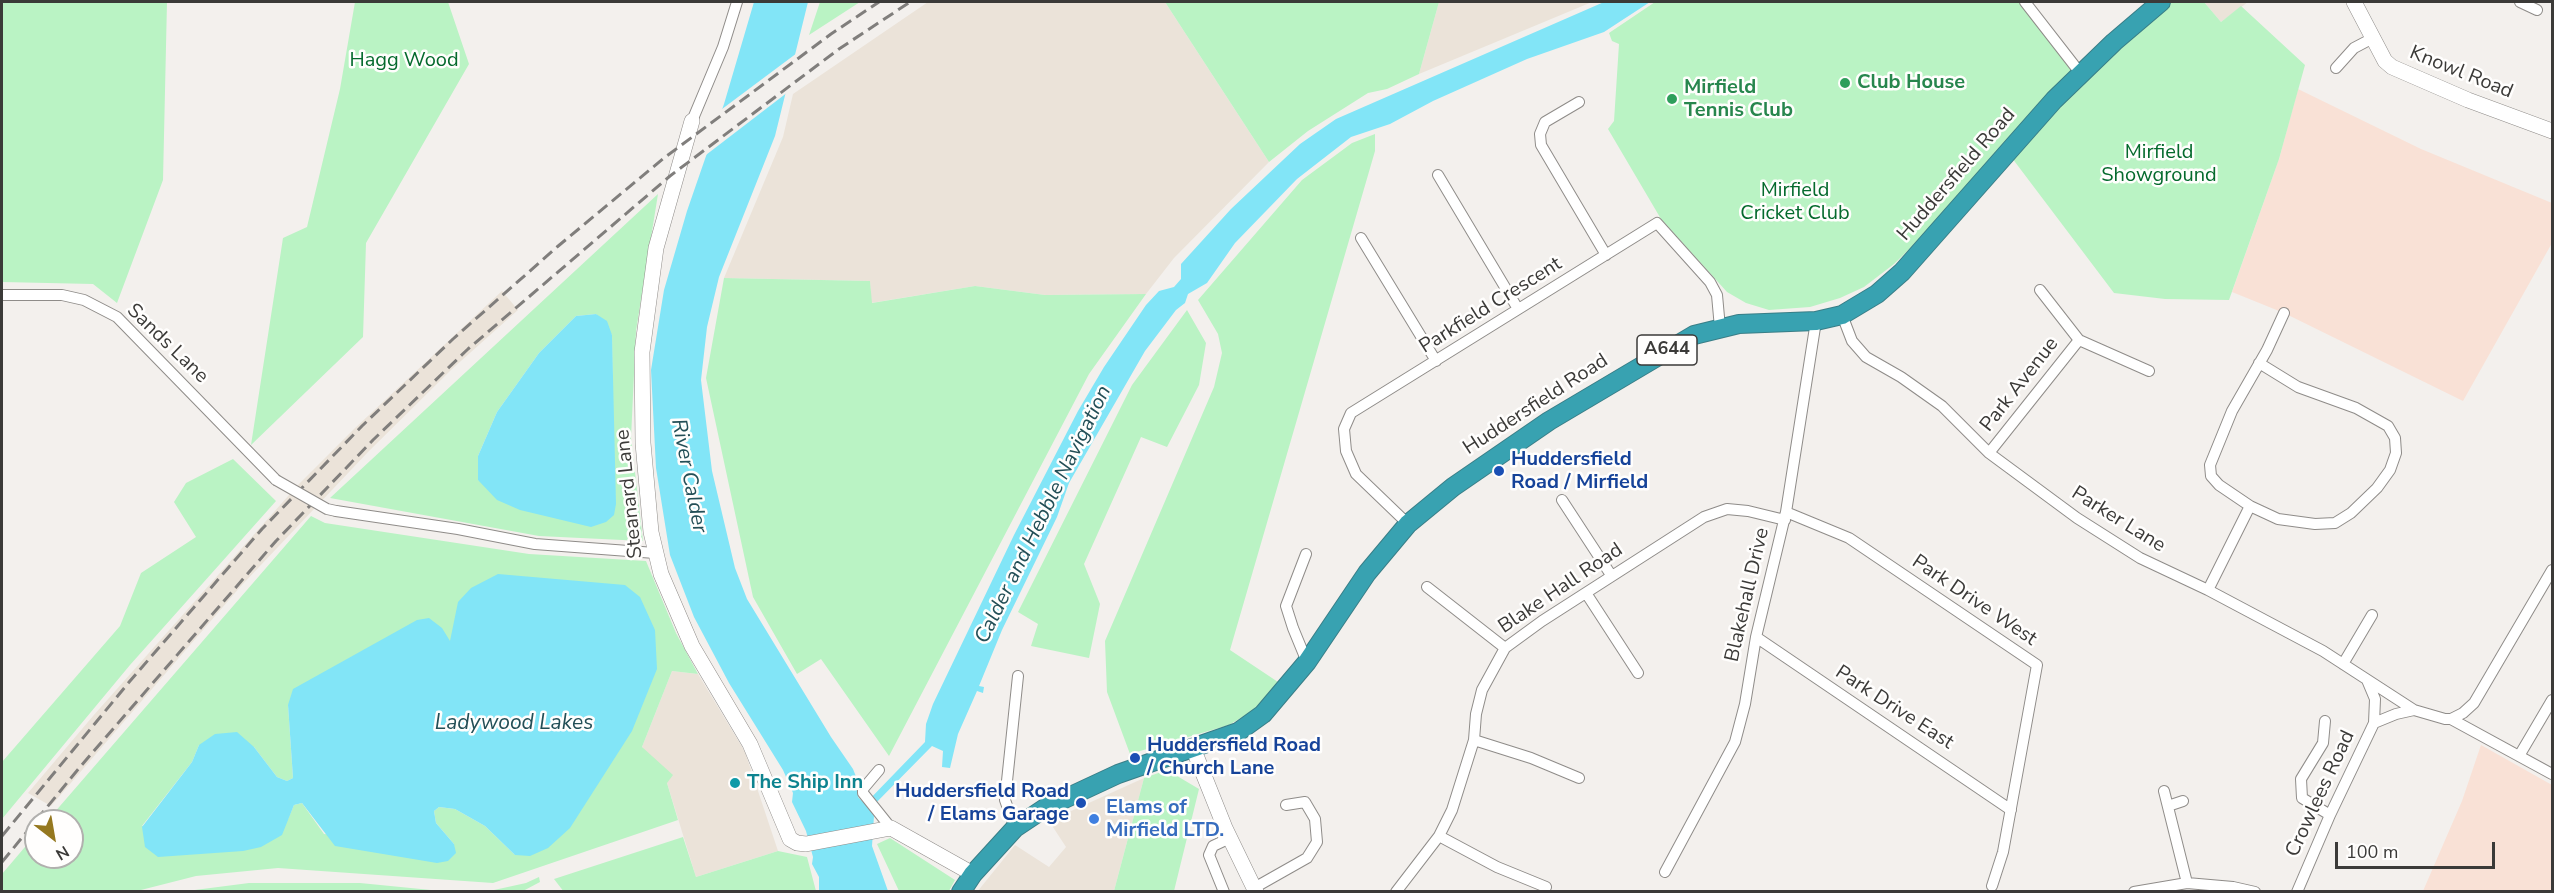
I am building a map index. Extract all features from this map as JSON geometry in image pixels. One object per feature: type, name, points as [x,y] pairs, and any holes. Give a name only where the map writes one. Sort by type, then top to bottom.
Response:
[{"type":"highway","name":"Huddersfield Road","points":[[961,891],[973,874],[1015,828],[1045,808],[1118,774],[1238,732],[1263,714],[1307,662],[1367,573],[1408,525],[1470,475],[1549,421],[1694,335],[1739,324],[1816,321],[1842,315],[1876,294],[1902,272],[2054,100],[2161,2]]},
{"type":"street","name":"Steanard Lane","points":[[737,2],[723,47],[692,121],[656,248],[642,352],[643,443],[655,553],[677,617],[750,744],[790,839],[806,844],[883,823]]},
{"type":"street","points":[[2025,2],[2081,74]]},
{"type":"street","name":"Knowl Road","points":[[2354,2],[2385,61],[2400,72],[2553,131]]},
{"type":"street","points":[[2520,2],[2537,10]]},
{"type":"street","points":[[2336,68],[2354,48],[2373,38]]},
{"type":"street","points":[[1579,102],[1545,122],[1540,134],[1541,145],[1606,255]]},
{"type":"street","points":[[1438,175],[1518,309]]},
{"type":"street","name":"Parkfield Crescent","points":[[1408,525],[1356,474],[1346,451],[1344,429],[1351,413],[1657,223],[1710,282],[1717,295],[1720,328]]},
{"type":"street","points":[[1361,238],[1436,361]]},
{"type":"street","name":"Park Avenue","points":[[2040,290],[2079,340],[2149,371]]},
{"type":"street","name":"Sands Lane","points":[[2,295],[62,295],[84,300],[117,317],[276,480],[327,509],[458,529],[535,544],[655,553]]},
{"type":"street","points":[[2259,363],[2298,387],[2356,408],[2388,426],[2395,438],[2396,453],[2390,470],[2377,488],[2351,513],[2335,523],[2315,524],[2278,519],[2250,506],[2219,485],[2211,476],[2210,465],[2232,411],[2284,313]]},
{"type":"street","name":"Parker Lane","points":[[1842,315],[1852,341],[1866,357],[1901,377],[1942,406],[1989,453],[2111,541],[2140,558],[2208,590],[2343,664],[2414,710]]},
{"type":"street","name":"Blakehall Drive","points":[[1666,864],[1734,742],[1745,705],[1756,637],[1785,516],[1816,321]]},
{"type":"street","name":"Park Avenue","points":[[1989,453],[2079,340]]},
{"type":"street","points":[[1562,500],[1611,575]]},
{"type":"street","points":[[2208,590],[2250,506]]},
{"type":"street","name":"Blake Hall Road","points":[[1396,891],[1439,836],[1452,810],[1474,740],[1476,714],[1482,690],[1504,648],[1611,575],[1704,517],[1727,509],[1785,516]]},
{"type":"street","name":"Park Drive West","points":[[1785,516],[1849,538],[2037,665],[2003,852],[1992,886]]},
{"type":"street","points":[[1306,554],[1287,606],[1307,662]]},
{"type":"street","points":[[2451,719],[2474,703],[2553,570]]},
{"type":"street","points":[[1427,587],[1504,648]]},
{"type":"street","points":[[1586,593],[1638,673]]},
{"type":"street","points":[[2343,664],[2372,615]]},
{"type":"street","name":"Park Drive East","points":[[1756,637],[2011,810]]},
{"type":"street","points":[[1015,828],[1005,800],[1018,676]]},
{"type":"street","points":[[2367,680],[2375,699],[2374,723]]},
{"type":"street","points":[[2519,756],[2553,700]]},
{"type":"street","points":[[2414,710],[2451,719],[2553,774]]},
{"type":"street","name":"Crowlees Road","points":[[2297,891],[2374,723],[2414,710]]},
{"type":"street","points":[[2325,721],[2323,743],[2301,779],[2302,798],[2330,815]]},
{"type":"street","points":[[1474,740],[1531,758],[1579,778]]},
{"type":"street","points":[[1192,748],[1198,766],[1255,890],[1307,858],[1317,843],[1315,819],[1305,802],[1286,805]]},
{"type":"street","points":[[879,770],[863,789],[865,798],[883,823],[973,874]]},
{"type":"street","points":[[2164,791],[2187,883]]},
{"type":"street","points":[[2168,806],[2183,801]]},
{"type":"street","points":[[1439,836],[1497,867],[1546,887]]},
{"type":"street","points":[[1224,891],[1209,855],[1213,846],[1230,838]]},
{"type":"street","points":[[2134,891],[2187,883],[2255,891]]},
{"type":"shaded area","points":[[928,2],[1165,2],[1269,162],[1174,258],[1146,294],[1045,295],[975,286],[871,303],[870,281],[724,278],[783,137],[793,94]]},
{"type":"shaded area","points":[[1439,2],[1592,2],[1419,74]]},
{"type":"shaded area","points":[[2204,2],[2248,2],[2221,22]]},
{"type":"shaded area","points":[[2298,89],[2421,149],[2552,203],[2552,243],[2463,401],[2284,313],[2232,292],[2279,159]]},
{"type":"shaded area","points":[[502,291],[518,310],[452,369],[368,452],[241,586],[51,806],[28,793],[93,716],[297,486],[354,429]]},
{"type":"shaded area","points":[[672,671],[698,674],[745,752],[778,851],[696,877],[667,783],[642,747]]},
{"type":"shaded area","points":[[2481,745],[2552,785],[2552,891],[2423,891],[2462,801]]},
{"type":"shaded area","points":[[1144,778],[1114,891],[977,892],[1015,845],[1049,867],[1066,847],[1049,821]]},
{"type":"green space","points":[[2,2],[167,2],[163,180],[117,303],[93,284],[2,282]]},
{"type":"green space","name":"Hagg Wood","points":[[355,2],[448,2],[469,64],[366,243],[363,337],[251,445],[283,238],[307,227],[340,89]]},
{"type":"green space","points":[[820,2],[860,2],[809,35]]},
{"type":"green space","points":[[1165,2],[1439,2],[1419,74],[1387,89],[1368,93],[1308,131],[1269,162]]},
{"type":"green space","name":"Mirfield Cricket Club","points":[[1655,2],[2019,2],[2075,73],[1946,213],[1894,264],[1864,287],[1840,298],[1810,307],[1769,310],[1746,303],[1727,292],[1661,219],[1608,129],[1614,121],[1619,44],[1612,41],[1609,33]]},
{"type":"green space","name":"Mirfield Showground","points":[[2166,2],[2204,2],[2221,22],[2241,6],[2305,65],[2279,159],[2229,300],[2165,299],[2114,293],[2012,158],[2086,79]]},
{"type":"green space","points":[[1375,134],[1375,151],[1230,650],[1278,682],[1254,710],[1229,725],[1130,754],[1107,692],[1105,641],[1214,387],[1222,353],[1218,334],[1198,300],[1302,180],[1352,143]]},
{"type":"green space","points":[[658,194],[636,331],[631,438],[643,541],[539,536],[330,498]],"holes":[[[596,314],[612,335],[614,515],[478,480],[478,456],[497,412],[539,353],[576,316]]]},
{"type":"green space","points":[[724,278],[870,281],[872,303],[975,286],[1045,295],[1146,294],[1089,374],[889,756],[821,659],[797,674],[753,597],[706,378]]},
{"type":"green space","points":[[1187,310],[1206,343],[1199,385],[1167,447],[1141,437],[1084,564],[1100,604],[1089,658],[1031,646],[1038,624],[1018,612],[1132,385]]},
{"type":"green space","points":[[233,459],[276,501],[130,665],[2,819],[2,762],[120,626],[141,573],[196,537],[174,502],[186,483]]},
{"type":"green space","points":[[311,516],[325,523],[529,554],[646,561],[676,633],[698,674],[672,671],[642,747],[673,775],[667,783],[678,820],[493,883],[278,868],[196,876],[137,891],[2,892],[2,874],[24,848],[24,869],[84,869],[84,809],[57,809]],"holes":[[[450,642],[515,855],[485,826],[455,809],[439,807],[434,811],[436,823],[454,844],[324,834],[302,803],[294,805],[288,819],[142,826],[192,762],[199,745],[254,747],[277,777],[287,781],[293,778],[288,705]]]},
{"type":"green space","points":[[1167,770],[1199,789],[1174,891],[1114,891],[1144,778]]},
{"type":"green space","points":[[683,837],[696,877],[778,851],[807,857],[816,891],[564,892],[554,879]]},
{"type":"green space","points":[[890,838],[955,880],[949,891],[899,891],[877,844]]},
{"type":"green space","points":[[539,877],[540,882],[523,891],[494,890],[526,883]]},
{"type":"green space","points":[[249,883],[360,883],[441,891],[187,891]]},
{"type":"water","points":[[754,2],[808,2],[775,136],[719,277],[707,327],[701,380],[712,471],[735,568],[747,599],[853,769],[857,779],[858,797],[865,804],[925,742],[926,724],[933,704],[1014,535],[1078,411],[1104,367],[1146,305],[1159,291],[1174,287],[1181,279],[1181,264],[1231,209],[1300,144],[1336,119],[1604,2],[1650,2],[1604,32],[1527,59],[1433,101],[1390,124],[1351,137],[1297,179],[1235,243],[1207,283],[1188,294],[1185,303],[1176,310],[1145,351],[1069,483],[1057,517],[1002,630],[979,686],[984,687],[983,693],[977,691],[958,734],[950,768],[942,767],[943,751],[932,746],[870,809],[874,816],[872,846],[888,891],[819,891],[819,877],[812,864],[813,857],[806,831],[792,802],[793,793],[783,770],[729,683],[694,617],[670,555],[656,468],[651,370],[664,290]]},
{"type":"water","points":[[596,314],[607,321],[612,335],[616,504],[614,515],[606,522],[591,527],[520,510],[497,500],[478,480],[478,456],[497,412],[539,353],[576,316]]},
{"type":"water","name":"Ladywood Lakes","points":[[498,574],[625,585],[640,597],[655,630],[657,669],[632,731],[570,828],[548,848],[530,856],[515,855],[485,826],[455,809],[439,807],[434,811],[436,823],[454,844],[456,853],[448,861],[437,863],[335,846],[302,803],[294,805],[282,835],[261,847],[243,851],[158,857],[145,847],[142,827],[192,762],[199,745],[215,734],[237,732],[254,747],[277,777],[287,781],[293,778],[288,705],[293,689],[417,620],[429,618],[442,628],[450,641],[458,602],[471,588]]},
{"type":"pier","points":[[797,53],[788,92],[702,158],[718,112]]},
{"type":"railway","points":[[2,836],[130,681],[262,529],[362,426],[453,339],[557,247],[664,158],[831,34],[879,2]]},
{"type":"railway","points":[[2,862],[80,767],[276,541],[373,440],[468,349],[670,176],[839,49],[910,2]]},
{"type":"place","name":"Club House","points":[[1845,83]]},
{"type":"place","name":"Mirfield Tennis Club","points":[[1672,99]]},
{"type":"place","name":"Huddersfield Road / Mirfield","points":[[1499,471]]},
{"type":"place","name":"Huddersfield Road / Church Lane","points":[[1135,758]]},
{"type":"place","name":"The Ship Inn","points":[[735,783]]},
{"type":"place","name":"Huddersfield Road / Elams Garage","points":[[1081,803]]},
{"type":"place","name":"Elams of Mirfield LTD.","points":[[1094,819]]},
{"type":"water label","name":"River Calder","points":[[688,476]]},
{"type":"water label","name":"Calder and Hebble Navigation","points":[[1044,515]]}]
